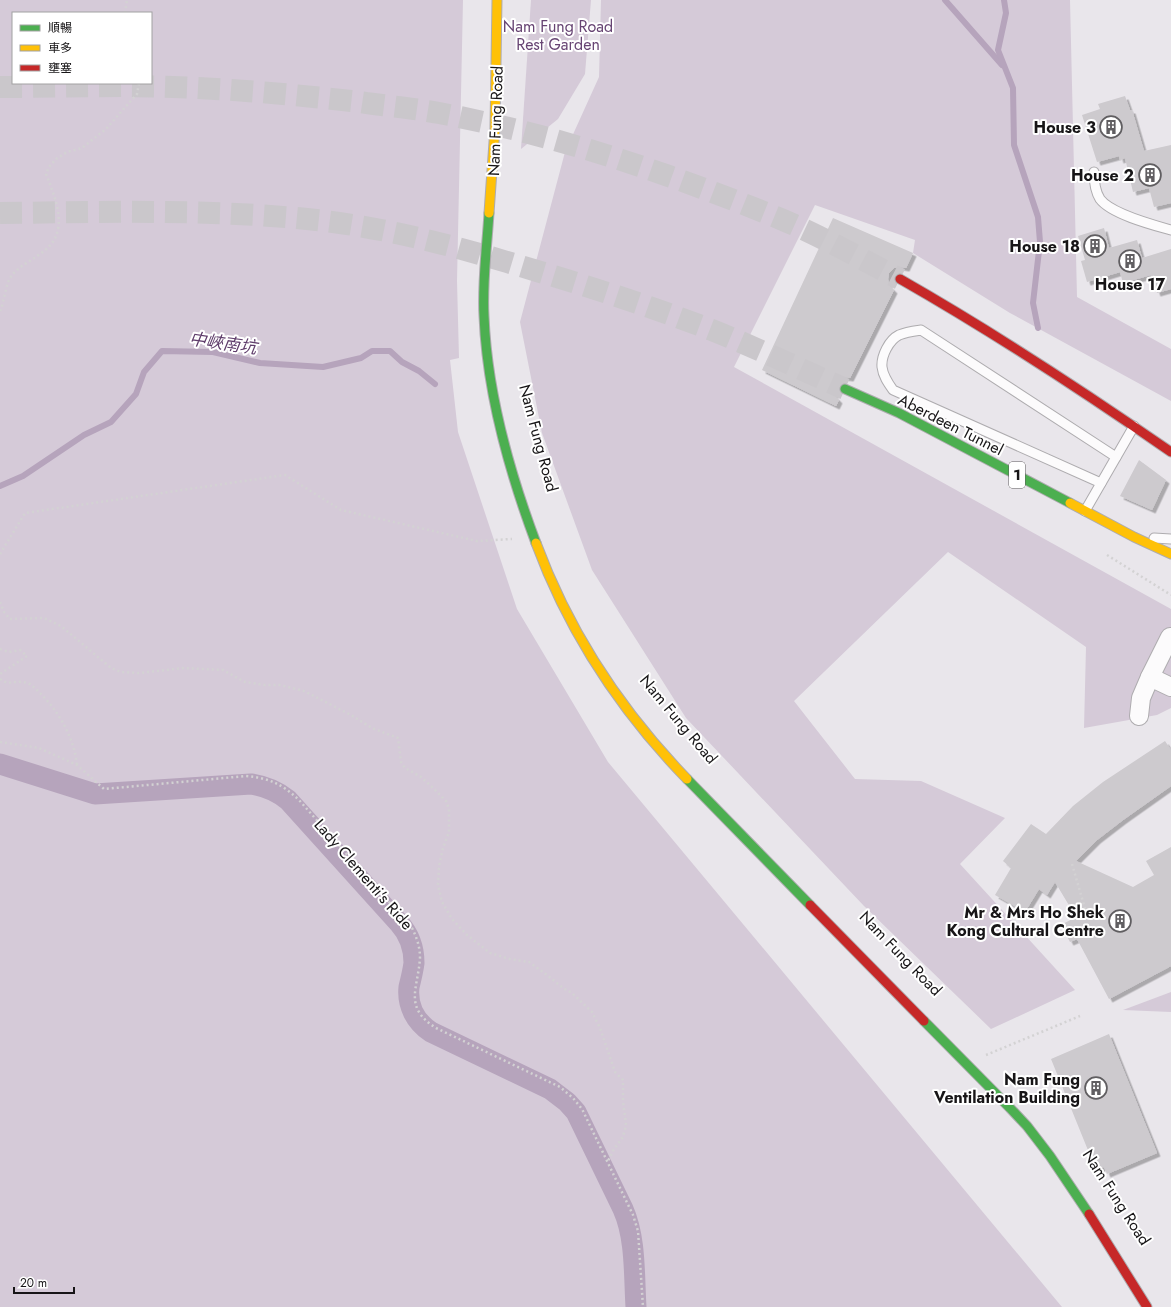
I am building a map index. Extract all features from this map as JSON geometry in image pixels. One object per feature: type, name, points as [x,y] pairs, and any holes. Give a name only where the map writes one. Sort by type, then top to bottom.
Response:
[{"type":"main road","name":"Nam Fung Road","points":[[497,0],[494,143],[484,289],[486,353],[497,414],[513,478],[532,536],[558,595],[588,654],[625,706],[664,754],[965,1063],[1008,1105],[1034,1135],[1081,1200],[1147,1307]]},
{"type":"main road","points":[[900,278],[1000,337],[1171,452]]},
{"type":"main road","name":"Aberdeen Tunnel","points":[[845,389],[899,413],[1134,537],[1171,554]]},
{"type":"street","points":[[1140,716],[1141,698],[1170,637]]},
{"type":"street","points":[[1150,677],[1171,686]]},
{"type":"lane","points":[[1094,172],[1096,192],[1103,203],[1108,207],[1144,222],[1171,230]]},
{"type":"lane","points":[[1101,483],[893,390],[886,380],[882,367],[884,354],[890,343],[898,335],[921,330],[1116,457]]},
{"type":"lane","points":[[1085,511],[1134,426]]},
{"type":"lane","points":[[1134,537],[1171,539]]},
{"type":"path","points":[[125,12],[127,0]]},
{"type":"path","points":[[0,311],[12,275],[33,258],[46,250],[56,237],[59,223],[56,201],[46,174],[49,167],[56,159],[67,152],[82,148],[106,129],[137,94],[139,84]]},
{"type":"path","points":[[0,554],[26,513],[285,475],[341,510],[477,541],[513,539]]},
{"type":"path","points":[[1106,555],[1171,595]]},
{"type":"path","points":[[0,602],[4,612],[10,619],[44,618],[61,626],[111,668],[121,672],[139,673],[184,668],[223,670],[245,682],[280,685],[304,691],[351,714],[372,728],[398,738],[401,762],[405,768],[421,777],[431,786],[446,801],[449,809],[449,832],[443,848],[438,885],[442,902],[452,919],[467,935],[490,953],[510,960],[528,962],[547,975],[572,994],[592,1012],[600,1028],[615,1072],[623,1080],[622,1101],[626,1125],[623,1137],[614,1149],[608,1161]]},
{"type":"path","points":[[0,649],[9,652],[20,650],[27,656],[5,669],[0,674]]},
{"type":"path","points":[[0,679],[7,683],[17,681],[30,684],[47,700],[66,728],[75,752],[77,765]]},
{"type":"path","name":"Lady Clementi's Ride","points":[[0,742],[40,748],[77,765],[104,789],[246,776],[263,779],[281,785],[289,791],[325,829],[412,928],[420,946],[420,959],[414,992],[415,1001],[422,1016],[436,1028],[567,1092],[582,1109],[631,1208],[636,1223],[644,1307]]},
{"type":"path","points":[[1072,864],[1086,912]]},
{"type":"path","points":[[982,1057],[1080,1016]]},
{"type":"green space","points":[[0,0],[463,0],[457,281],[459,358],[450,360],[458,432],[517,609],[608,762],[1062,1307],[0,1307]]},
{"type":"green space","name":"Nam Fung Road Rest Garden","points":[[531,0],[591,0],[585,74],[558,119],[521,149]]},
{"type":"green space","points":[[601,0],[1070,0],[1077,297],[1171,349],[1171,401],[1010,313],[913,253],[915,240],[815,205],[734,367],[1171,609],[1171,708],[1157,715],[1084,728],[1086,647],[948,552],[794,701],[855,779],[921,781],[1005,818],[960,864],[1075,990],[991,1029],[864,906],[686,718],[592,570],[542,433],[520,322],[565,152],[599,77]]},
{"type":"green space","points":[[1171,992],[1171,1012],[1123,1010]]},
{"type":"building","points":[[1125,96],[1130,110],[1132,110],[1144,151],[1171,145],[1171,203],[1154,207],[1149,188],[1133,192],[1125,158],[1120,160],[1119,156],[1097,162],[1082,115],[1100,109],[1098,104]]},
{"type":"building","points":[[833,218],[913,253],[906,268],[894,268],[889,273],[889,285],[894,290],[850,378],[843,377],[837,379],[834,384],[833,391],[839,400],[836,406],[762,370]]},
{"type":"building","points":[[1104,228],[1109,248],[1137,240],[1142,258],[1171,249],[1171,289],[1157,293],[1151,275],[1123,283],[1120,272],[1087,282],[1081,261],[1085,260],[1078,236]]},
{"type":"building","points":[[1139,460],[1166,480],[1152,510],[1120,496]]},
{"type":"building","points":[[1165,741],[1171,750],[1171,786],[1097,840],[1076,861],[1133,887],[1154,875],[1146,861],[1171,847],[1171,966],[1109,999],[1077,939],[1070,942],[1061,925],[1076,917],[1055,882],[1047,895],[1039,889],[1025,912],[995,895],[1011,868],[1003,861],[1031,824],[1046,834],[1073,806],[1103,782]]},
{"type":"building","name":"Nam Fung Ventilation Building","points":[[1109,1034],[1157,1153],[1107,1174],[1104,1167],[1096,1170],[1051,1059]]},
{"type":"waterway","points":[[945,0],[1002,65]]},
{"type":"waterway","points":[[1004,0],[1006,13],[998,50],[1013,88],[1014,145],[1038,217],[1040,242],[1033,303],[1038,328]]},
{"type":"waterway","name":"中峽南坑","points":[[0,486],[23,476],[84,435],[111,422],[136,394],[144,372],[162,351],[213,352],[260,363],[323,367],[361,358],[372,351],[390,351],[402,362],[419,371],[435,384]]},
{"type":"waterway","points":[[0,764],[95,794],[251,784],[271,789],[288,800],[406,932],[412,946],[414,957],[414,966],[409,987],[409,1001],[414,1013],[421,1023],[431,1032],[550,1089],[567,1102],[576,1112],[627,1220],[634,1257],[636,1307]]},
{"type":"tunnel","points":[[0,87],[152,86],[244,91],[337,99],[409,108],[483,122],[570,144],[699,187],[783,220],[900,279]]},
{"type":"tunnel","points":[[0,213],[192,212],[307,219],[386,231],[491,257],[646,306],[728,336],[845,389]]},
{"type":"traffic: fast","points":[[489,213],[484,277],[484,303],[486,345],[490,374],[508,460],[536,543]]},
{"type":"traffic: fast","points":[[845,389],[899,413],[1070,503]]},
{"type":"traffic: fast","points":[[687,779],[810,905]]},
{"type":"traffic: fast","points":[[924,1021],[1027,1126],[1050,1156],[1089,1214]]},
{"type":"traffic: slow","points":[[489,213],[495,128],[497,0]]},
{"type":"traffic: slow","points":[[1070,503],[1134,537],[1171,554]]},
{"type":"traffic: slow","points":[[536,543],[564,608],[599,669],[640,726],[687,779]]},
{"type":"traffic: jam","points":[[900,279],[1037,362],[1171,452]]},
{"type":"traffic: jam","points":[[810,905],[924,1021]]},
{"type":"traffic: jam","points":[[1089,1214],[1147,1307]]},
{"type":"place","name":"House 3","points":[[1111,127]]},
{"type":"place","name":"House 2","points":[[1150,175]]},
{"type":"place","name":"House 18","points":[[1095,246]]},
{"type":"place","name":"House 17","points":[[1130,261]]},
{"type":"place","name":"Mr & Mrs Ho Shek Kong Cultural Centre","points":[[1120,921]]},
{"type":"place","name":"Nam Fung Ventilation Building","points":[[1096,1088]]}]
